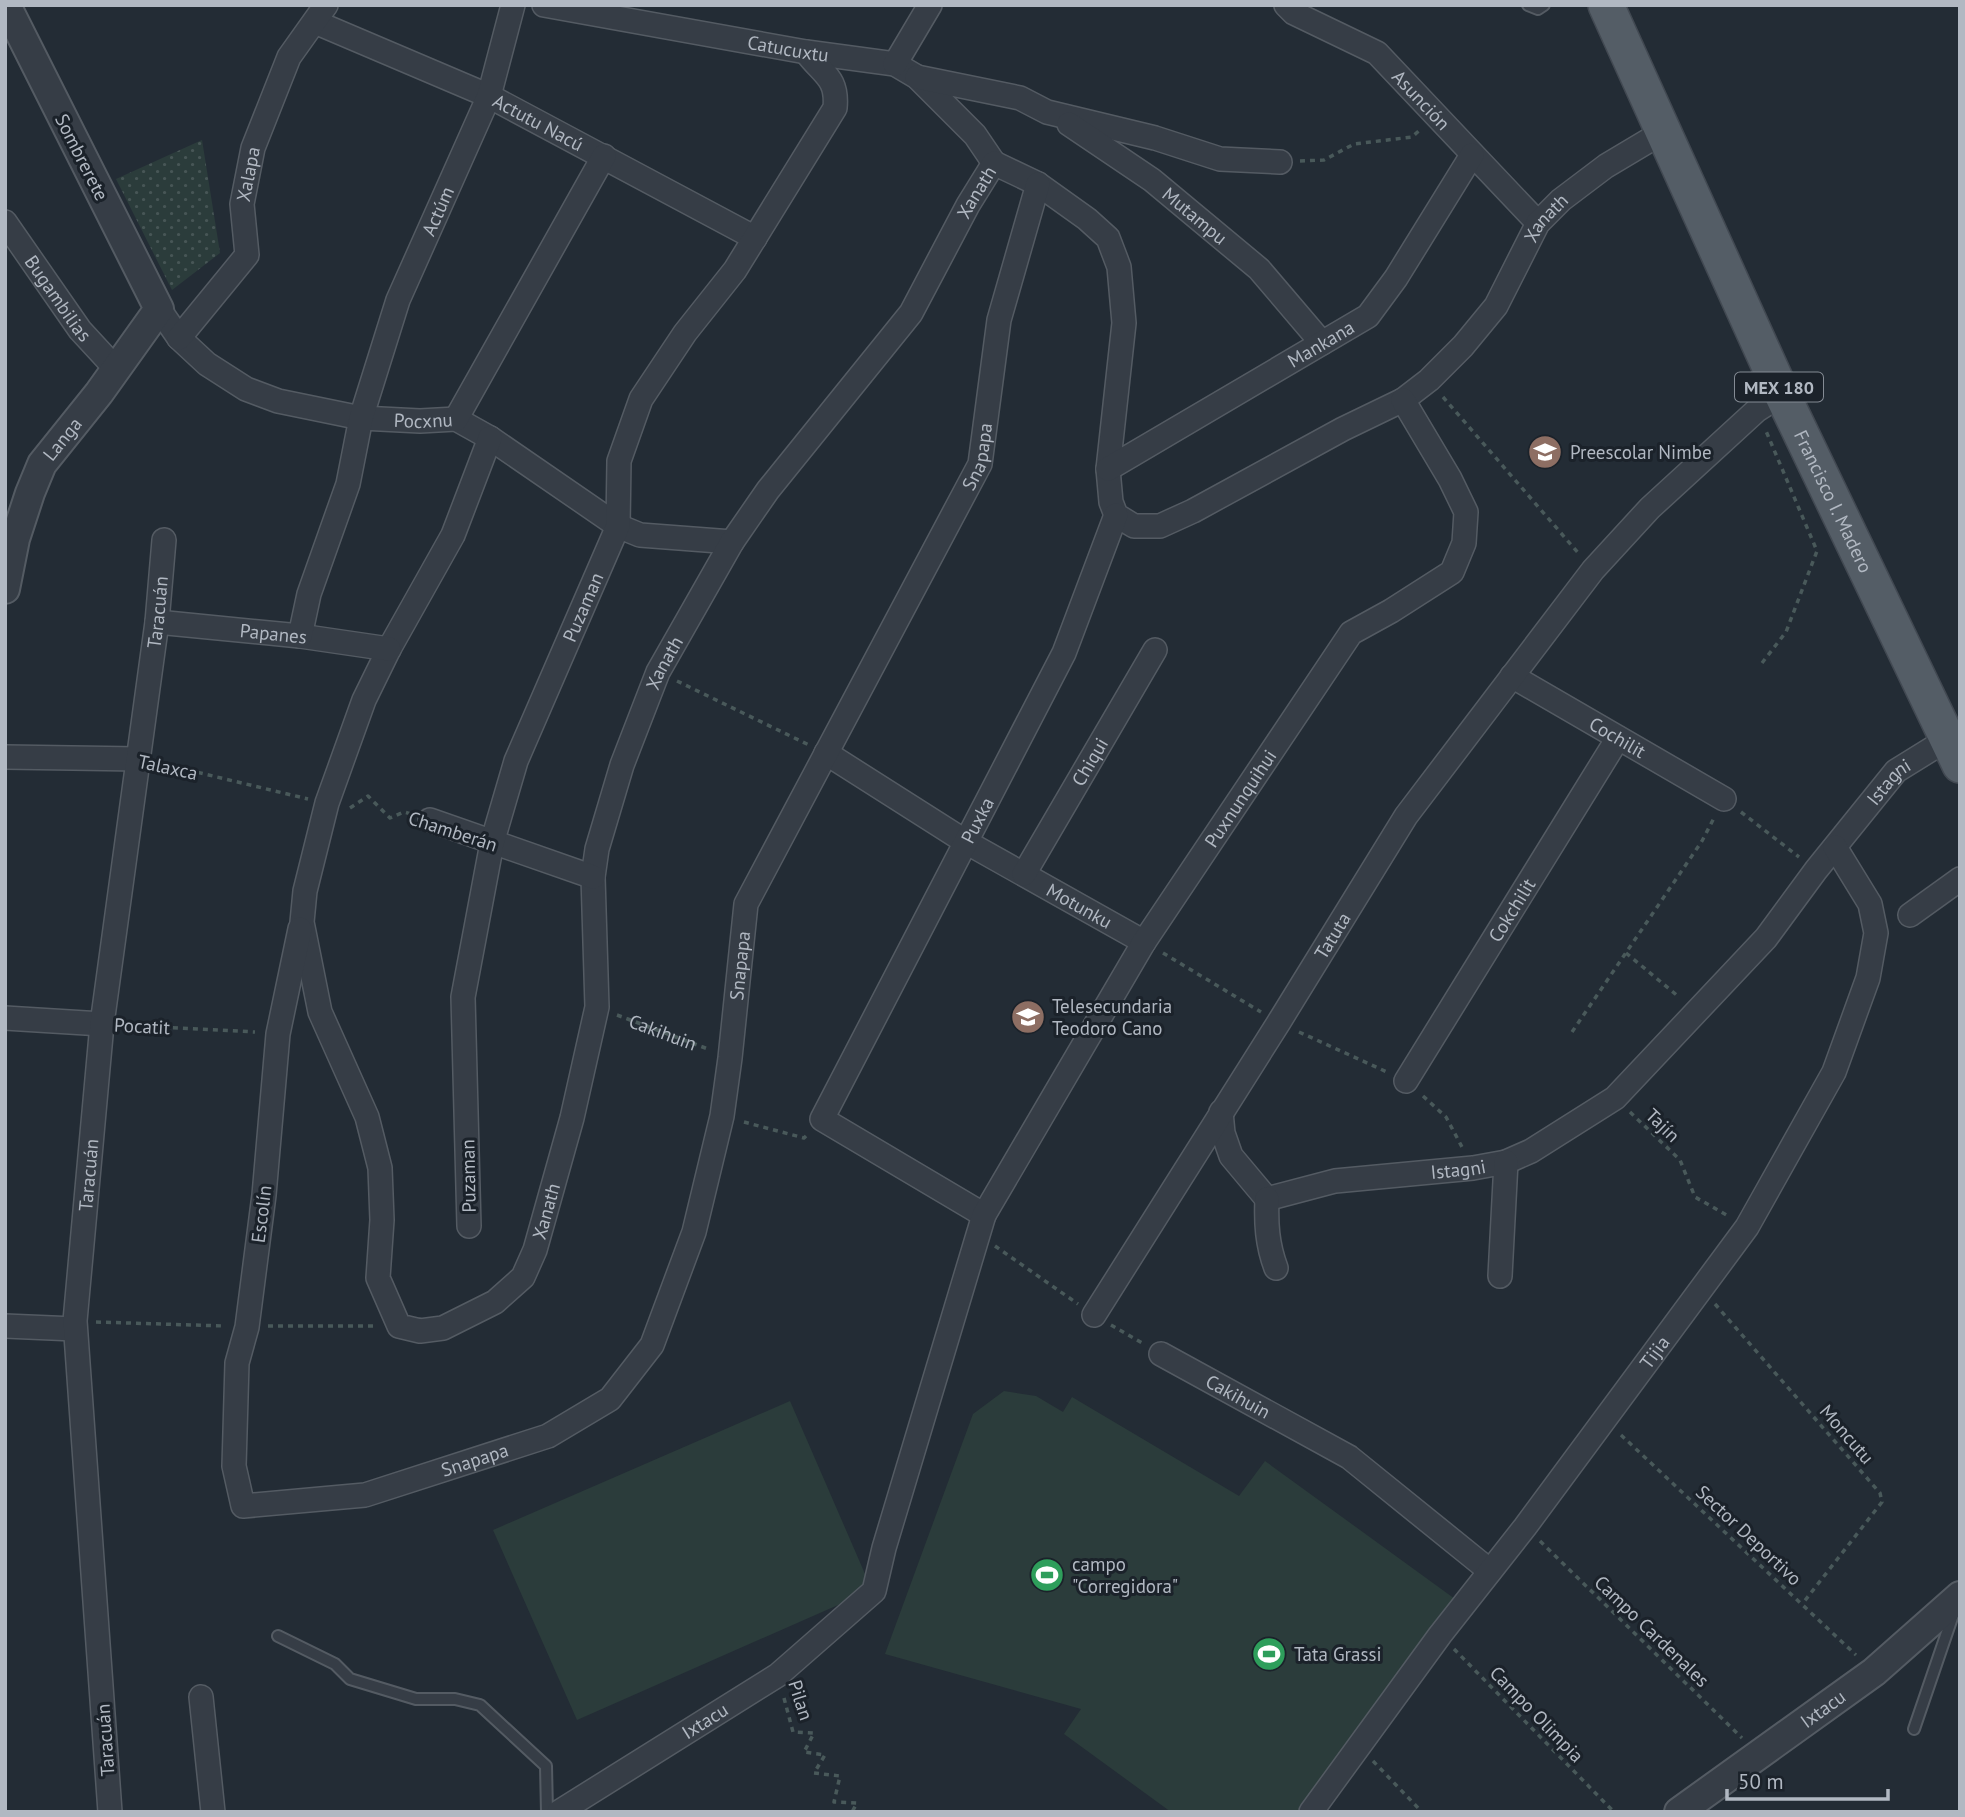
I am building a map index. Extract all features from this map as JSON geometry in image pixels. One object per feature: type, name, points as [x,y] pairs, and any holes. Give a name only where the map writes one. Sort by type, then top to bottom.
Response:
[{"type":"main road","name":"Francisco I. Madero","points":[[1606,5],[1663,132],[1770,402],[1953,753]]},
{"type":"street","name":"Sombrerete","points":[[6,5],[159,309]]},
{"type":"street","name":"Actúm","points":[[361,418],[398,300],[489,96],[513,5]]},
{"type":"street","name":"Catucuxtu","points":[[544,5],[806,52],[895,64],[916,77],[975,135],[994,163]]},
{"type":"street","points":[[895,64],[930,5]]},
{"type":"street","name":"Asunción","points":[[1286,5],[1294,13],[1377,53],[1538,223]]},
{"type":"street","name":"Actutu Nacú","points":[[321,14],[489,96],[755,238]]},
{"type":"street","name":"Xalapa","points":[[179,338],[247,255],[242,204],[253,148],[289,57],[321,14]]},
{"type":"street","name":"Puzaman","points":[[469,1227],[463,997],[492,843],[516,761],[618,526],[619,460],[641,398],[685,333],[735,270],[835,108],[837,93],[832,80],[806,52]]},
{"type":"street","name":"Mutampu","points":[[916,77],[1020,98],[1077,128],[1181,203],[1259,269],[1322,343]]},
{"type":"street","name":"Mutampu","points":[[1047,112],[1156,138],[1220,159],[1280,162]]},
{"type":"street","name":"Xanath","points":[[490,438],[453,535],[389,649],[364,700],[330,794],[305,891],[302,922],[320,1012],[367,1117],[380,1168],[382,1220],[378,1278],[399,1326],[420,1331],[443,1328],[495,1301],[523,1276],[535,1250],[572,1118],[597,1007],[593,877],[597,849],[622,765],[658,672],[732,542],[768,490],[911,313],[968,205],[994,163],[1038,184],[1087,219],[1108,238],[1119,267],[1124,323],[1108,469],[1111,502],[1116,515],[1133,526],[1160,526],[1194,511],[1343,429],[1403,400],[1429,380],[1463,346],[1496,306],[1538,223],[1561,200],[1606,166],[1663,132]]},
{"type":"street","name":"Mankana","points":[[1108,469],[1368,316],[1396,278],[1472,155]]},
{"type":"street","points":[[456,419],[604,156]]},
{"type":"street","name":"Snapapa","points":[[243,1506],[365,1495],[548,1436],[610,1399],[652,1345],[694,1232],[722,1116],[746,904],[980,464],[999,320],[1038,184]]},
{"type":"street","name":"Bugambilias","points":[[5,222],[80,330],[116,369]]},
{"type":"street","name":"Pocxnu","points":[[159,309],[179,338],[206,364],[246,389],[278,401],[361,418],[420,421],[456,419],[490,438],[618,526],[640,535],[732,542]]},
{"type":"street","name":"Langa","points":[[5,589],[15,539],[42,464],[159,309]]},
{"type":"street","name":"Puxnunquihui","points":[[841,1620],[874,1591],[884,1548],[981,1224],[1144,942],[1351,633],[1452,572],[1464,543],[1466,512],[1450,479],[1403,400]]},
{"type":"street","name":"Tatuta","points":[[1094,1315],[1406,816],[1593,570],[1650,508],[1770,402]]},
{"type":"street","points":[[300,636],[309,594],[348,484],[361,418]]},
{"type":"street","name":"Puxka","points":[[822,1119],[1064,653],[1116,515]]},
{"type":"street","name":"Taracuán","points":[[110,1812],[75,1321],[103,1024],[157,622],[164,540]]},
{"type":"street","name":"Papanes","points":[[157,622],[300,636],[389,649]]},
{"type":"street","name":"Chiqui","points":[[1024,874],[1155,650]]},
{"type":"street","name":"Cochilit","points":[[1512,676],[1724,799]]},
{"type":"street","name":"Cokchilit","points":[[1406,1081],[1618,738]]},
{"type":"street","name":"Motunku","points":[[826,753],[966,842],[1144,942]]},
{"type":"street","name":"Istagni","points":[[1267,1199],[1335,1181],[1506,1163],[1531,1151],[1615,1098],[1766,938],[1816,870],[1896,771],[1953,753]]},
{"type":"street","name":"Talaxca","points":[[5,757],[139,759]]},
{"type":"street","name":"Chamberán","points":[[430,820],[593,877]]},
{"type":"street","name":"Tijia","points":[[1311,1812],[1440,1635],[1525,1527],[1747,1227],[1834,1072],[1868,978],[1876,933],[1870,904],[1835,847]]},
{"type":"street","points":[[1910,915],[1960,879]]},
{"type":"street","name":"Escolín","points":[[243,1506],[234,1466],[237,1363],[247,1326],[264,1195],[278,1034],[302,922]]},
{"type":"street","name":"Pocatit","points":[[5,1018],[103,1024]]},
{"type":"street","points":[[1221,1112],[1223,1133],[1231,1156],[1267,1199],[1266,1226],[1270,1253],[1276,1268]]},
{"type":"street","points":[[822,1119],[981,1224]]},
{"type":"street","points":[[1500,1276],[1506,1163]]},
{"type":"street","points":[[5,1326],[75,1329]]},
{"type":"street","name":"Cakihuin","points":[[1160,1354],[1349,1457],[1490,1571]]},
{"type":"street","name":"Ixtacu","points":[[1679,1812],[1874,1672],[1960,1596]]},
{"type":"street","name":"Ixtacu","points":[[559,1812],[778,1675],[841,1620]]},
{"type":"street","points":[[201,1697],[213,1812]]},
{"type":"lane","points":[[1528,5],[1538,9],[1544,5]]},
{"type":"lane","points":[[1914,1729],[1960,1596]]},
{"type":"lane","points":[[278,1636],[335,1664],[350,1679],[416,1699],[456,1699],[480,1705],[546,1766],[547,1812]]},
{"type":"path","points":[[1280,162],[1324,160],[1354,144],[1412,137],[1436,115]]},
{"type":"path","points":[[1429,380],[1593,570]]},
{"type":"path","points":[[1762,663],[1786,632],[1817,551],[1770,402]]},
{"type":"path","points":[[658,672],[826,753]]},
{"type":"path","name":"Talaxca","points":[[139,759],[330,794]]},
{"type":"path","name":"Chamberán","points":[[330,794],[350,808],[368,796],[390,818],[404,812],[430,820]]},
{"type":"path","points":[[1572,1032],[1702,841],[1724,799],[1816,870]]},
{"type":"path","points":[[1144,942],[1279,1022],[1406,1081],[1446,1117],[1473,1168]]},
{"type":"path","points":[[1625,953],[1697,1012]]},
{"type":"path","name":"Cakihuin","points":[[597,1007],[730,1058]]},
{"type":"path","name":"Pocatit","points":[[103,1024],[278,1034]]},
{"type":"path","name":"Tajín","points":[[1615,1098],[1680,1160],[1695,1197],[1747,1227]]},
{"type":"path","points":[[722,1116],[804,1138],[822,1119]]},
{"type":"path","points":[[981,1224],[1094,1315],[1160,1354]]},
{"type":"path","name":"Moncutu","points":[[1702,1289],[1880,1493],[1882,1502],[1803,1604]]},
{"type":"path","name":"Sector Deportivo","points":[[1604,1419],[1874,1672]]},
{"type":"path","name":"Campo Cardenales","points":[[1525,1527],[1759,1754]]},
{"type":"path","name":"Campo Olimpia","points":[[1440,1635],[1614,1812]]},
{"type":"path","name":"Pilan","points":[[778,1675],[793,1732],[814,1733],[804,1752],[825,1755],[814,1773],[840,1776],[834,1802],[857,1803],[852,1812]]},
{"type":"path","points":[[1359,1747],[1422,1812]]},
{"type":"shaded area","points":[[202,140],[220,253],[172,290],[116,179]]},
{"type":"shaded area","points":[[1004,1391],[1036,1396],[1063,1412],[1072,1397],[1239,1496],[1265,1461],[1455,1599],[1298,1812],[1171,1812],[1064,1734],[1081,1709],[885,1654],[973,1414]]},
{"type":"shaded area","points":[[790,1401],[872,1590],[577,1720],[493,1530]]},
{"type":"place","name":"Preescolar Nimbe","points":[[1545,452]]},
{"type":"place","name":"Telesecundaria Teodoro Cano","points":[[1028,1017]]},
{"type":"place","name":"campo \"Corregidora\"","points":[[1047,1575]]},
{"type":"place","name":"Tata Grassi","points":[[1269,1654]]}]
